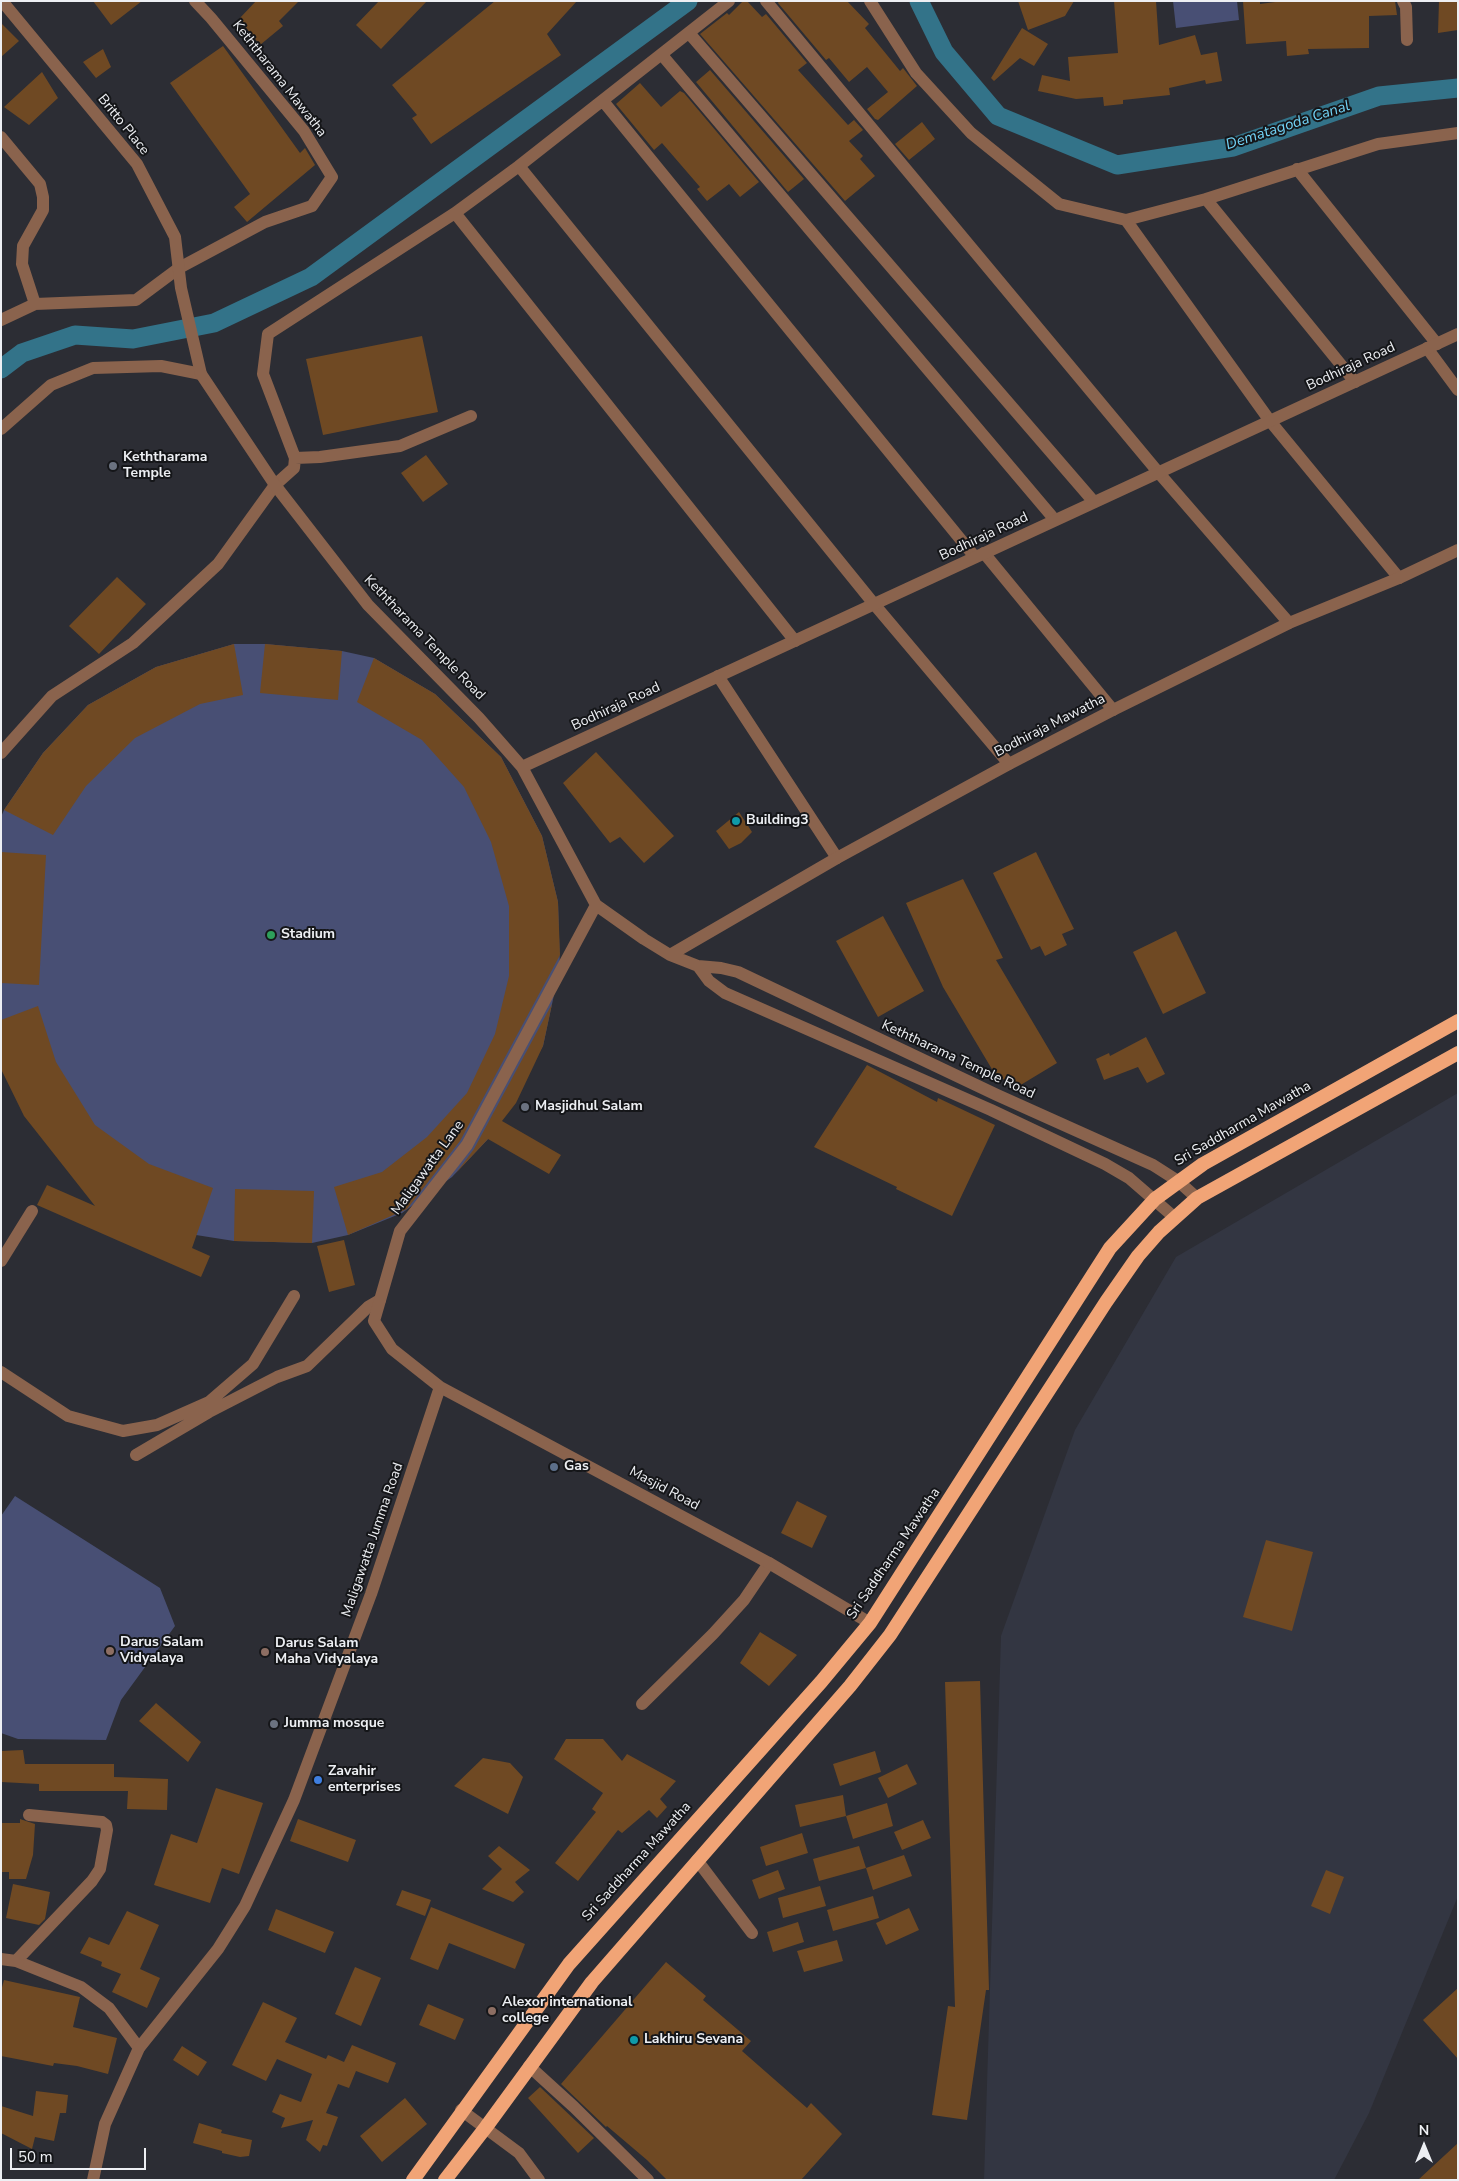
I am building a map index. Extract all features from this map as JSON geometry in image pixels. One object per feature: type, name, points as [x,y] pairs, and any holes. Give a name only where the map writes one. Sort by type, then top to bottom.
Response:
[{"type":"highway","name":"Sri Saddharma Mawatha","points":[[413,2180],[569,1964],[821,1682],[870,1623],[1105,1255],[1155,1199],[1178,1181],[1280,1120],[1458,1021]]},
{"type":"highway","points":[[445,2180],[592,1982],[850,1686],[890,1635],[1106,1302],[1138,1256],[1174,1217],[1197,1198],[1458,1053]]},
{"type":"street","name":"Britto Place","points":[[2,1],[137,164],[175,236],[181,288]]},
{"type":"street","name":"Keththarama Mawatha","points":[[178,268],[265,222],[312,206],[332,177],[304,131],[211,18],[194,1]]},
{"type":"street","points":[[1,753],[52,696],[133,643],[218,564],[275,485],[294,468],[296,458],[263,374],[268,334],[455,213],[520,166],[729,1]]},
{"type":"street","points":[[766,1],[1158,472],[1290,624]]},
{"type":"street","points":[[870,1],[916,73],[971,133],[1059,204],[1126,220],[1206,199],[1297,168],[1378,144],[1458,134]]},
{"type":"street","points":[[1404,1],[1406,7],[1407,40]]},
{"type":"street","points":[[689,34],[1094,502]]},
{"type":"street","points":[[662,55],[1055,520]]},
{"type":"street","points":[[603,101],[980,555],[1113,710]]},
{"type":"street","points":[[1,137],[40,184],[43,197],[43,210],[23,246],[22,264],[35,304]]},
{"type":"street","points":[[520,166],[874,604],[1009,764]]},
{"type":"street","points":[[1297,168],[1432,346],[1458,390]]},
{"type":"street","points":[[1206,199],[1355,382]]},
{"type":"street","points":[[455,213],[795,641]]},
{"type":"street","points":[[1126,220],[1270,421],[1399,578]]},
{"type":"street","points":[[1,320],[35,304],[136,300],[178,268]]},
{"type":"street","name":"Keththarama Temple Road","points":[[181,288],[201,374],[275,485],[368,604],[479,718],[522,767],[596,905],[670,955],[698,966],[738,972],[997,1095],[1153,1165],[1178,1181],[1197,1198]]},
{"type":"street","name":"Bodhiraja Road","points":[[522,767],[1458,334]]},
{"type":"street","points":[[1,429],[51,385],[93,368],[161,366],[201,374]]},
{"type":"street","points":[[296,458],[320,457],[400,446],[471,416]]},
{"type":"street","name":"Bodhiraja Mawatha","points":[[670,955],[837,858],[1009,764],[1113,710],[1290,624],[1399,578],[1458,550]]},
{"type":"street","points":[[718,676],[837,858]]},
{"type":"street","name":"Maligawatta Lane","points":[[440,1387],[392,1349],[374,1321],[400,1231],[467,1145],[596,905]]},
{"type":"street","name":"Keththarama Temple Road","points":[[698,966],[709,981],[725,993],[991,1110],[1106,1164],[1129,1178],[1174,1217]]},
{"type":"street","points":[[817,1034],[830,1016]]},
{"type":"street","points":[[991,1110],[997,1095]]},
{"type":"street","points":[[1,1261],[32,1211]]},
{"type":"street","points":[[1,1372],[68,1416],[123,1431],[157,1425],[209,1402],[253,1364],[294,1296]]},
{"type":"street","points":[[136,1455],[209,1412],[278,1377],[307,1366],[368,1307],[380,1300]]},
{"type":"street","name":"Masjid Road","points":[[440,1387],[769,1563],[870,1623]]},
{"type":"street","name":"Maligawatta Jumma Road","points":[[93,2180],[104,2124],[139,2048],[218,1949],[245,1906],[294,1800],[371,1594],[440,1387]]},
{"type":"street","points":[[642,1704],[719,1628],[744,1600],[769,1563]]},
{"type":"street","points":[[16,1961],[92,1882],[100,1869],[107,1830],[106,1825],[102,1822],[29,1815]]},
{"type":"street","points":[[697,1860],[752,1934]]},
{"type":"street","points":[[1,1959],[16,1961],[81,1987],[109,2008],[139,2048]]},
{"type":"street","points":[[529,2066],[574,2107],[648,2180]]},
{"type":"street","points":[[462,2110],[519,2153],[539,2180]]},
{"type":"shaded area","points":[[1173,1],[1237,1],[1239,20],[1176,28]]},
{"type":"shaded area","name":"Stadium","points":[[234,644],[265,644],[342,651],[374,658],[435,694],[501,757],[542,836],[558,902],[560,967],[543,1046],[488,1139],[452,1177],[402,1213],[348,1235],[312,1243],[234,1241],[196,1235],[1,1069],[1,817],[4,810],[43,753],[88,705],[156,667]]},
{"type":"shaded area","points":[[1458,1093],[1458,1896],[1369,2113],[1334,2180],[984,2180],[1001,1636],[1075,1430],[1176,1257]]},
{"type":"shaded area","points":[[15,1496],[160,1588],[175,1626],[121,1700],[106,1740],[18,1739],[1,1733],[1,1516]]},
{"type":"building","points":[[93,1],[142,1],[111,25]]},
{"type":"building","points":[[256,1],[299,1],[279,21],[283,26],[260,45],[239,19]]},
{"type":"building","points":[[379,1],[427,1],[381,49],[356,25]]},
{"type":"building","points":[[495,1],[577,1],[547,34],[561,55],[431,144],[412,118],[417,115],[392,85]]},
{"type":"building","points":[[743,1],[747,1],[762,17],[766,14],[807,63],[798,70],[848,125],[854,120],[863,130],[849,141],[863,156],[860,159],[875,176],[845,201],[700,34],[727,13],[729,15]]},
{"type":"building","points":[[779,1],[847,1],[869,24],[865,28],[900,71],[903,68],[917,86],[878,120],[875,119],[867,109],[888,92],[867,67],[849,82],[829,58],[826,60],[778,3]]},
{"type":"building","points":[[1018,1],[1074,1],[1065,16],[1028,30]]},
{"type":"building","points":[[1114,1],[1156,1],[1159,45],[1195,35],[1201,55],[1217,52],[1222,81],[1206,84],[1205,80],[1169,88],[1170,95],[1123,100],[1123,104],[1104,106],[1103,97],[1076,99],[1038,91],[1042,75],[1070,81],[1068,57],[1118,53]]},
{"type":"building","points":[[1243,1],[1260,1],[1260,4],[1283,1],[1395,1],[1397,15],[1369,16],[1369,48],[1308,49],[1309,54],[1287,56],[1286,41],[1246,44]]},
{"type":"building","points":[[1439,1],[1458,1],[1458,30],[1438,33]]},
{"type":"building","points":[[1,23],[19,41],[1,57]]},
{"type":"building","points":[[1022,28],[1048,44],[1034,66],[1020,58],[994,81],[991,78]]},
{"type":"building","points":[[223,46],[300,153],[305,148],[315,165],[247,222],[234,207],[250,194],[170,83]]},
{"type":"building","points":[[103,49],[111,67],[96,78],[83,62]]},
{"type":"building","points":[[710,70],[804,179],[788,192],[696,82]]},
{"type":"building","points":[[42,72],[58,98],[29,125],[4,107]]},
{"type":"building","points":[[640,83],[661,107],[680,91],[684,93],[759,182],[740,197],[729,184],[707,201],[697,189],[700,187],[662,143],[654,150],[616,104]]},
{"type":"building","points":[[922,122],[935,139],[909,160],[895,144]]},
{"type":"building","points":[[422,336],[438,412],[323,435],[306,359]]},
{"type":"building","points":[[426,455],[448,484],[423,502],[401,473]]},
{"type":"building","points":[[117,577],[146,604],[99,654],[69,626]]},
{"type":"building","points":[[234,644],[243,695],[200,704],[135,738],[86,786],[53,835],[4,810],[43,753],[88,705],[156,667]]},
{"type":"building","points":[[265,644],[342,651],[338,700],[260,693]]},
{"type":"building","points":[[374,658],[435,694],[501,757],[542,836],[558,902],[560,955],[460,1141],[407,1209],[348,1235],[334,1187],[382,1172],[427,1137],[467,1093],[495,1034],[509,976],[509,906],[491,842],[464,787],[422,740],[357,702]]},
{"type":"building","points":[[596,752],[674,836],[644,863],[620,837],[610,843],[563,783]]},
{"type":"building","name":"Building3","points":[[739,812],[752,832],[741,843],[729,849],[716,831]]},
{"type":"building","points":[[1,852],[46,855],[39,985],[1,983]]},
{"type":"building","points":[[1036,852],[1074,929],[1062,934],[1067,945],[1045,956],[1040,946],[1031,950],[993,873]]},
{"type":"building","points":[[963,879],[1003,958],[996,960],[1057,1063],[1019,1086],[996,1076],[943,987],[906,903]]},
{"type":"building","points":[[883,916],[924,991],[878,1017],[836,941]]},
{"type":"building","points":[[1176,931],[1206,993],[1163,1014],[1133,952]]},
{"type":"building","points":[[552,1004],[543,1046],[516,1103],[502,1121],[561,1155],[549,1174],[488,1139],[456,1173],[474,1149]]},
{"type":"building","points":[[38,1006],[56,1062],[95,1125],[149,1164],[213,1188],[192,1248],[210,1256],[201,1277],[37,1205],[47,1185],[95,1206],[24,1116],[1,1069],[1,1020]]},
{"type":"building","points":[[1146,1037],[1165,1074],[1147,1083],[1138,1067],[1104,1080],[1096,1059],[1109,1053],[1110,1056]]},
{"type":"building","points":[[867,1065],[937,1102],[938,1098],[995,1125],[952,1216],[814,1147]]},
{"type":"building","points":[[235,1189],[314,1191],[312,1243],[234,1241]]},
{"type":"building","points":[[344,1240],[355,1285],[329,1292],[317,1246]]},
{"type":"building","points":[[797,1501],[827,1516],[812,1548],[781,1533]]},
{"type":"building","points":[[1266,1540],[1313,1552],[1292,1631],[1243,1617]]},
{"type":"building","points":[[760,1632],[797,1655],[769,1686],[740,1663]]},
{"type":"building","points":[[980,1681],[989,1990],[986,1990],[967,2120],[932,2115],[948,2006],[955,2007],[945,1682]]},
{"type":"building","points":[[156,1703],[201,1742],[188,1762],[139,1721]]},
{"type":"building","points":[[566,1739],[603,1739],[622,1761],[627,1754],[676,1781],[660,1799],[667,1807],[657,1818],[649,1810],[622,1833],[618,1830],[578,1881],[555,1863],[596,1812],[592,1809],[603,1793],[554,1759]]},
{"type":"building","points":[[23,1750],[25,1764],[114,1764],[114,1777],[168,1779],[167,1810],[127,1809],[128,1791],[39,1791],[39,1784],[1,1782],[1,1751]]},
{"type":"building","points":[[875,1751],[881,1772],[840,1786],[833,1764]]},
{"type":"building","points":[[483,1758],[510,1763],[523,1777],[508,1814],[454,1786]]},
{"type":"building","points":[[907,1764],[917,1784],[888,1798],[878,1778]]},
{"type":"building","points":[[216,1788],[263,1803],[239,1874],[222,1868],[210,1903],[154,1885],[171,1834],[197,1843]]},
{"type":"building","points":[[843,1795],[846,1816],[800,1827],[795,1805]]},
{"type":"building","points":[[887,1803],[893,1826],[853,1839],[846,1816]]},
{"type":"building","points":[[20,1819],[35,1824],[33,1855],[26,1879],[9,1879],[9,1872],[1,1872],[1,1823],[20,1823]]},
{"type":"building","points":[[298,1819],[356,1840],[348,1862],[290,1841]]},
{"type":"building","points":[[923,1820],[931,1838],[902,1850],[894,1832]]},
{"type":"building","points":[[802,1833],[808,1853],[766,1866],[760,1847]]},
{"type":"building","points":[[499,1846],[530,1870],[515,1882],[524,1892],[513,1902],[482,1889],[502,1869],[488,1856]]},
{"type":"building","points":[[859,1846],[866,1868],[819,1881],[813,1859]]},
{"type":"building","points":[[904,1855],[912,1876],[873,1890],[866,1868]]},
{"type":"building","points":[[778,1870],[785,1889],[759,1899],[752,1880]]},
{"type":"building","points":[[1326,1870],[1344,1877],[1330,1914],[1311,1906]]},
{"type":"building","points":[[13,1884],[50,1892],[45,1919],[39,1925],[6,1918]]},
{"type":"building","points":[[820,1886],[826,1906],[783,1918],[778,1898]]},
{"type":"building","points":[[402,1890],[431,1900],[425,1916],[396,1905]]},
{"type":"building","points":[[873,1896],[879,1918],[833,1931],[827,1910]]},
{"type":"building","points":[[431,1907],[525,1944],[515,1969],[449,1943],[438,1970],[410,1959]]},
{"type":"building","points":[[909,1908],[919,1930],[886,1945],[876,1923]]},
{"type":"building","points":[[276,1909],[334,1932],[325,1953],[268,1930]]},
{"type":"building","points":[[127,1911],[159,1925],[140,1969],[160,1978],[147,2008],[112,1992],[121,1974],[101,1966],[102,1962],[80,1953],[89,1937],[109,1945]]},
{"type":"building","points":[[798,1922],[804,1942],[773,1952],[767,1932]]},
{"type":"building","points":[[837,1940],[843,1961],[804,1972],[797,1951]]},
{"type":"building","points":[[666,1962],[706,1996],[703,2000],[751,2041],[742,2051],[807,2108],[811,2103],[842,2134],[801,2180],[667,2180],[647,2160],[606,2127],[561,2084]]},
{"type":"building","points":[[355,1967],[381,1978],[361,2026],[335,2014]]},
{"type":"building","points":[[4,1980],[80,1997],[73,2027],[117,2038],[108,2074],[77,2066],[54,2063],[53,2066],[1,2056],[1,1991]]},
{"type":"building","points":[[1458,1988],[1458,2059],[1423,2020]]},
{"type":"building","points":[[263,2002],[297,2018],[285,2042],[326,2059],[328,2055],[344,2062],[352,2045],[396,2063],[388,2083],[356,2071],[349,2088],[338,2084],[326,2113],[338,2117],[327,2146],[323,2145],[320,2152],[306,2140],[313,2120],[281,2128],[285,2118],[272,2112],[280,2094],[301,2102],[312,2074],[277,2059],[266,2081],[232,2065]]},
{"type":"building","points":[[428,2004],[464,2019],[455,2040],[419,2025]]},
{"type":"building","points":[[182,2046],[207,2062],[198,2076],[173,2060]]},
{"type":"building","points":[[540,2087],[594,2138],[578,2153],[528,2098]]},
{"type":"building","points":[[36,2091],[68,2095],[66,2113],[60,2113],[54,2141],[35,2137],[32,2149],[1,2133],[1,2106],[33,2116]]},
{"type":"building","points":[[405,2098],[427,2124],[382,2162],[360,2136]]},
{"type":"building","points":[[199,2123],[222,2130],[221,2133],[252,2140],[249,2156],[240,2157],[222,2153],[222,2151],[193,2143]]},
{"type":"building","points":[[1458,2143],[1458,2180],[1418,2180]]},
{"type":"waterway","points":[[1,369],[22,353],[75,335],[133,339],[214,323],[311,277],[688,1]]},
{"type":"waterway","name":"Dematagoda Canal","points":[[919,1],[944,52],[998,116],[1117,165],[1233,147],[1379,96],[1458,88]]},
{"type":"place","name":"Keththarama Temple","points":[[113,466]]},
{"type":"place","name":"Building3","points":[[736,821]]},
{"type":"place","name":"Stadium","points":[[271,935]]},
{"type":"place","name":"Masjidhul Salam","points":[[525,1107]]},
{"type":"place","name":"Gas","points":[[554,1467]]},
{"type":"place","name":"Darus Salam Vidyalaya","points":[[110,1651]]},
{"type":"place","name":"Darus Salam Maha Vidyalaya","points":[[265,1652]]},
{"type":"place","name":"Jumma mosque","points":[[274,1724]]},
{"type":"place","name":"Zavahir enterprises","points":[[318,1780]]},
{"type":"place","name":"Alexor international college","points":[[492,2011]]},
{"type":"place","name":"Lakhiru Sevana","points":[[634,2040]]}]
